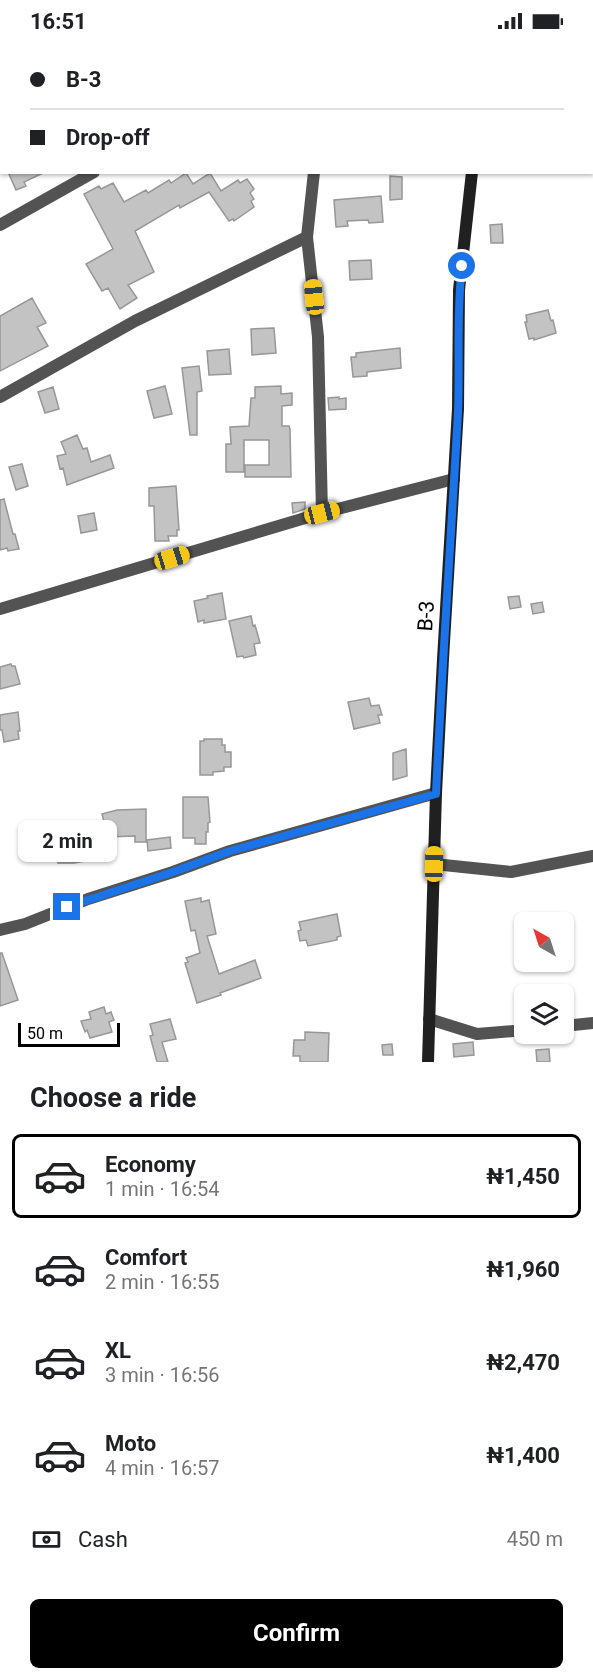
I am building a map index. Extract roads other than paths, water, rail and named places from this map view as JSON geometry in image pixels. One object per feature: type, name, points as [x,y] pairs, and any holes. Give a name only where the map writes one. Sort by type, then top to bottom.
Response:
[{"type":"main road","name":"B-3","points":[[428,1062],[436,794],[458,409],[459,290],[472,174]]},
{"type":"street","points":[[0,225],[90,174]]},
{"type":"street","points":[[314,174],[307,237],[318,337],[322,513]]},
{"type":"street","points":[[0,397],[135,321],[307,237]]},
{"type":"street","points":[[0,609],[322,513],[454,479]]},
{"type":"street","points":[[0,930],[25,924],[88,899],[230,851],[436,794]]},
{"type":"street","points":[[434,864],[511,872],[593,856]]},
{"type":"street","points":[[429,1019],[477,1034],[514,1031]]},
{"type":"street","points":[[574,1025],[593,1023]]}]
